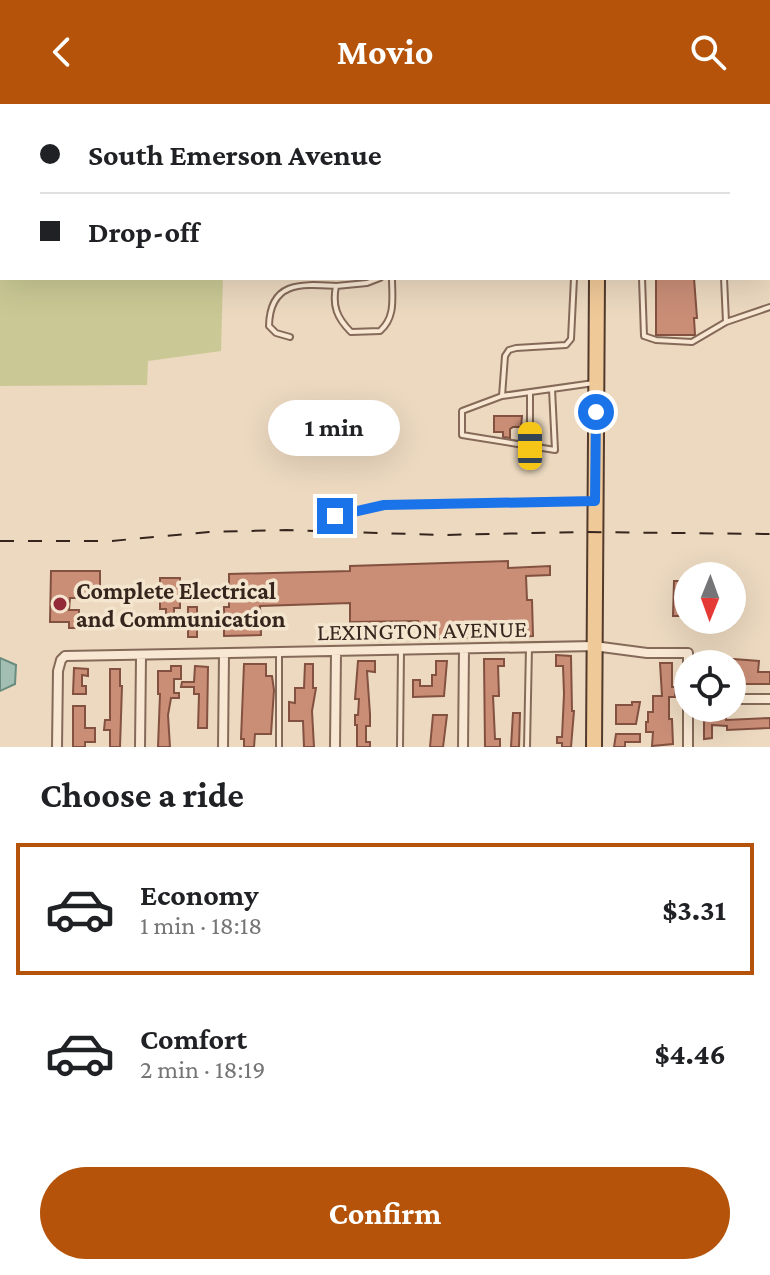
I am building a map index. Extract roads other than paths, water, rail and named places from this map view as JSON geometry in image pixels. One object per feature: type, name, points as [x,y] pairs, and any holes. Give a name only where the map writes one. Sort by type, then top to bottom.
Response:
[{"type":"main road","points":[[594,747],[597,280]]},
{"type":"street","name":"LEXINGTON AVENUE","points":[[57,747],[58,671],[61,660],[72,656],[594,646],[674,653]]},
{"type":"street","points":[[463,747],[464,649]]},
{"type":"street","points":[[335,747],[336,652]]},
{"type":"street","points":[[223,747],[224,654]]},
{"type":"street","points":[[140,747],[141,657]]},
{"type":"street","points":[[746,699],[770,699]]},
{"type":"street","points":[[688,722],[688,747]]},
{"type":"lane","points":[[290,337],[276,333],[269,326],[269,313],[282,291],[304,284],[336,286],[375,280]]},
{"type":"lane","points":[[336,286],[333,300],[339,320],[351,332],[380,331],[392,315],[392,280]]},
{"type":"lane","points":[[502,396],[505,356],[509,350],[566,345],[571,339],[574,280]]},
{"type":"lane","points":[[642,280],[644,336],[656,340],[692,342],[726,322],[770,307]]},
{"type":"lane","points":[[724,280],[726,322]]},
{"type":"lane","points":[[552,389],[555,450],[462,435],[462,411],[502,396],[530,392],[552,389],[596,383]]},
{"type":"lane","points":[[530,392],[530,446]]},
{"type":"lane","points":[[335,516],[384,505],[595,501]]},
{"type":"lane","points":[[527,747],[529,647]]},
{"type":"lane","points":[[400,747],[401,650]]},
{"type":"lane","points":[[279,653],[279,747]]},
{"type":"railway","points":[[0,541],[111,541],[209,532],[286,530],[442,535],[585,532],[770,534]]},
{"type":"place","name":"Complete Electrical and Communication","points":[[60,604]]}]
